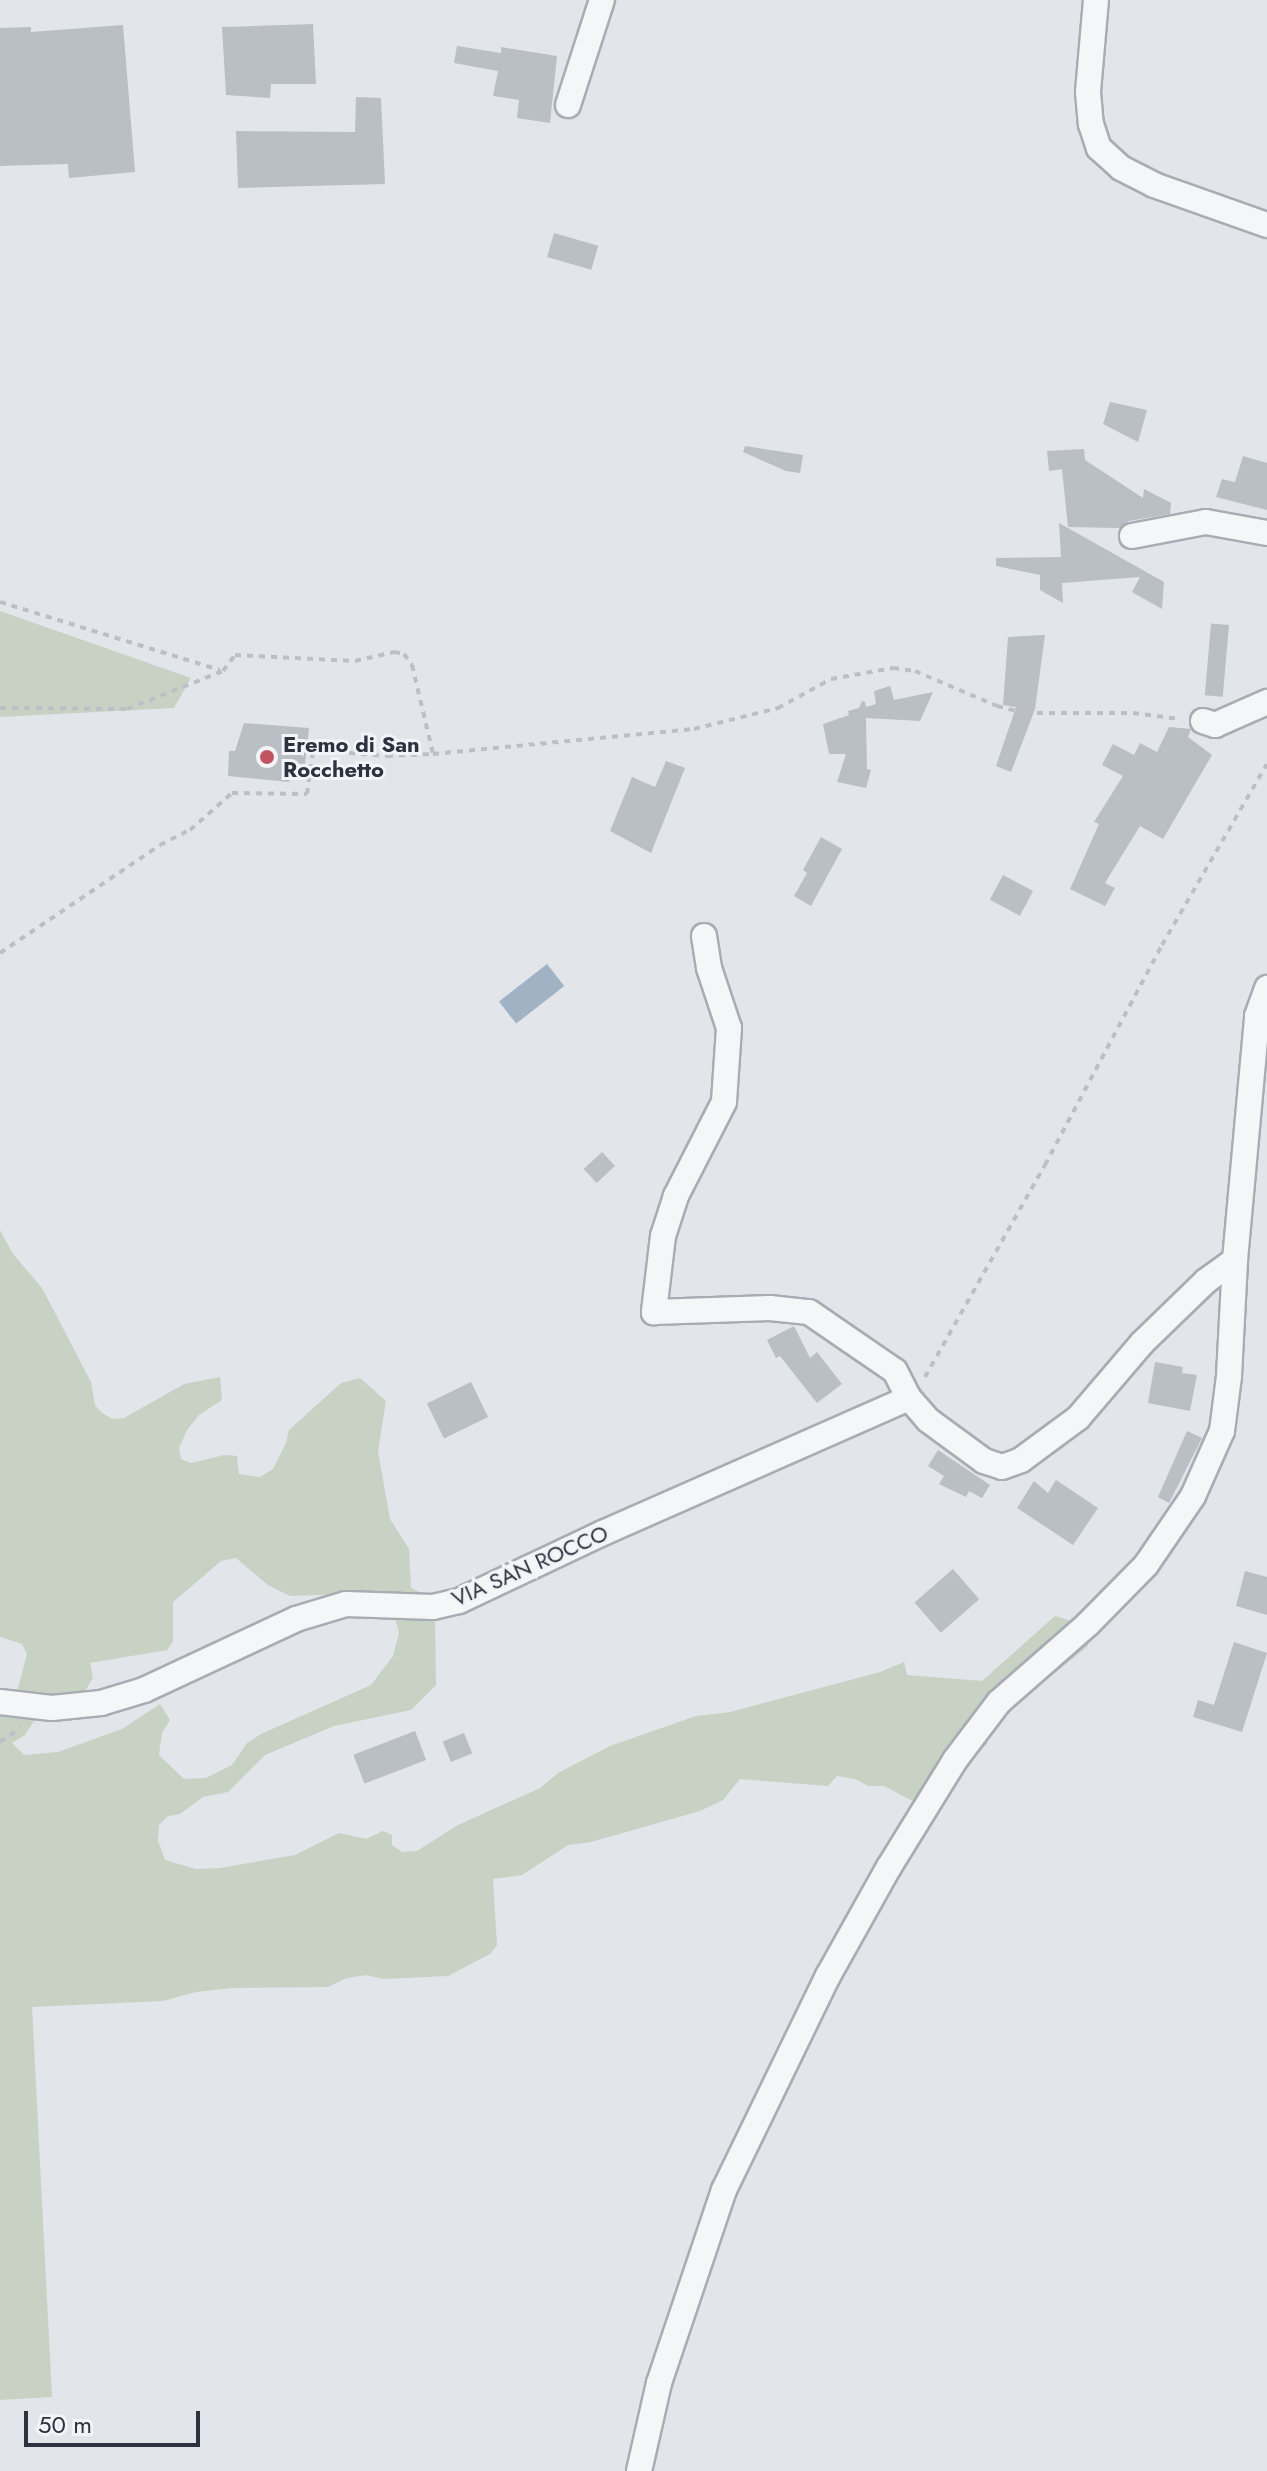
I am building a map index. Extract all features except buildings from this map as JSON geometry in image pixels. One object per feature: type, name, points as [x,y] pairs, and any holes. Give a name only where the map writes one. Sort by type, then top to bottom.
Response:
[{"type":"street","points":[[568,105],[602,0]]},
{"type":"street","points":[[1096,0],[1088,92],[1091,124],[1099,148],[1121,168],[1154,185],[1267,225]]},
{"type":"street","points":[[1132,536],[1206,522],[1267,533]]},
{"type":"street","points":[[1203,721],[1215,725],[1267,702]]},
{"type":"street","points":[[704,936],[709,968],[729,1028],[724,1102],[676,1196],[663,1236],[654,1312],[770,1308],[809,1312],[895,1371],[909,1398],[928,1420],[984,1461],[1002,1467],[1021,1460],[1078,1418],[1142,1343],[1206,1281],[1235,1260]]},
{"type":"street","points":[[639,2471],[659,2383],[724,2190],[828,1976],[889,1867],[955,1760],[999,1702],[1088,1624],[1146,1565],[1193,1496],[1222,1431],[1257,1016],[1267,988]]},
{"type":"street","name":"VIA SAN ROCCO","points":[[0,1702],[52,1708],[101,1703],[144,1690],[296,1619],[346,1604],[433,1607],[459,1601],[603,1533],[909,1398]]},
{"type":"path","points":[[0,602],[223,671]]},
{"type":"path","points":[[0,708],[127,709],[223,671],[235,655],[355,661],[394,652],[404,654],[412,665],[433,754]]},
{"type":"path","points":[[0,953],[160,845],[190,830],[232,793],[307,794],[313,750],[387,756],[433,754],[694,729],[778,708],[831,679],[893,668],[926,675],[997,706],[1025,713],[1133,713],[1203,721]]},
{"type":"path","points":[[909,1398],[936,1362],[1162,945],[1267,764]]},
{"type":"green space","points":[[0,611],[191,678],[174,708],[0,717]]},
{"type":"green space","points":[[0,1230],[13,1254],[42,1288],[91,1382],[95,1405],[101,1412],[112,1419],[124,1418],[184,1384],[220,1377],[222,1400],[199,1415],[187,1430],[179,1448],[181,1459],[191,1463],[224,1455],[237,1456],[239,1474],[260,1477],[273,1469],[289,1430],[341,1383],[360,1378],[386,1401],[378,1451],[390,1519],[409,1549],[411,1588],[422,1593],[435,1615],[436,1685],[411,1710],[334,1726],[265,1755],[228,1792],[203,1797],[180,1814],[168,1816],[159,1825],[158,1841],[165,1860],[196,1869],[220,1868],[295,1855],[339,1833],[366,1839],[383,1831],[392,1835],[392,1845],[402,1852],[417,1851],[458,1825],[540,1788],[558,1773],[610,1746],[696,1716],[730,1712],[880,1672],[904,1662],[907,1675],[982,1681],[1055,1616],[1078,1623],[1087,1630],[1088,1646],[1055,1673],[989,1692],[984,1708],[987,1744],[959,1764],[957,1784],[941,1800],[926,1808],[884,1786],[868,1786],[855,1779],[837,1776],[828,1786],[740,1779],[723,1800],[700,1811],[591,1842],[568,1845],[522,1875],[493,1879],[497,1945],[490,1954],[448,1976],[383,1979],[366,1975],[347,1978],[328,1987],[233,1988],[196,1992],[163,2001],[32,2007],[52,2397],[0,2400],[0,1713],[16,1696],[27,1654],[22,1644],[0,1637]],"holes":[[[236,1558],[268,1585],[290,1596],[366,1593],[396,1621],[399,1633],[393,1656],[371,1685],[261,1734],[247,1743],[232,1765],[206,1778],[184,1779],[159,1755],[162,1733],[170,1720],[160,1704],[122,1729],[58,1752],[24,1755],[12,1743],[25,1735],[34,1721],[85,1691],[93,1678],[90,1663],[167,1650],[173,1641],[173,1602],[221,1561]]]},
{"type":"water","points":[[547,964],[564,986],[516,1024],[499,1002]]},
{"type":"place","name":"Eremo di San Rocchetto","points":[[267,757]]}]
